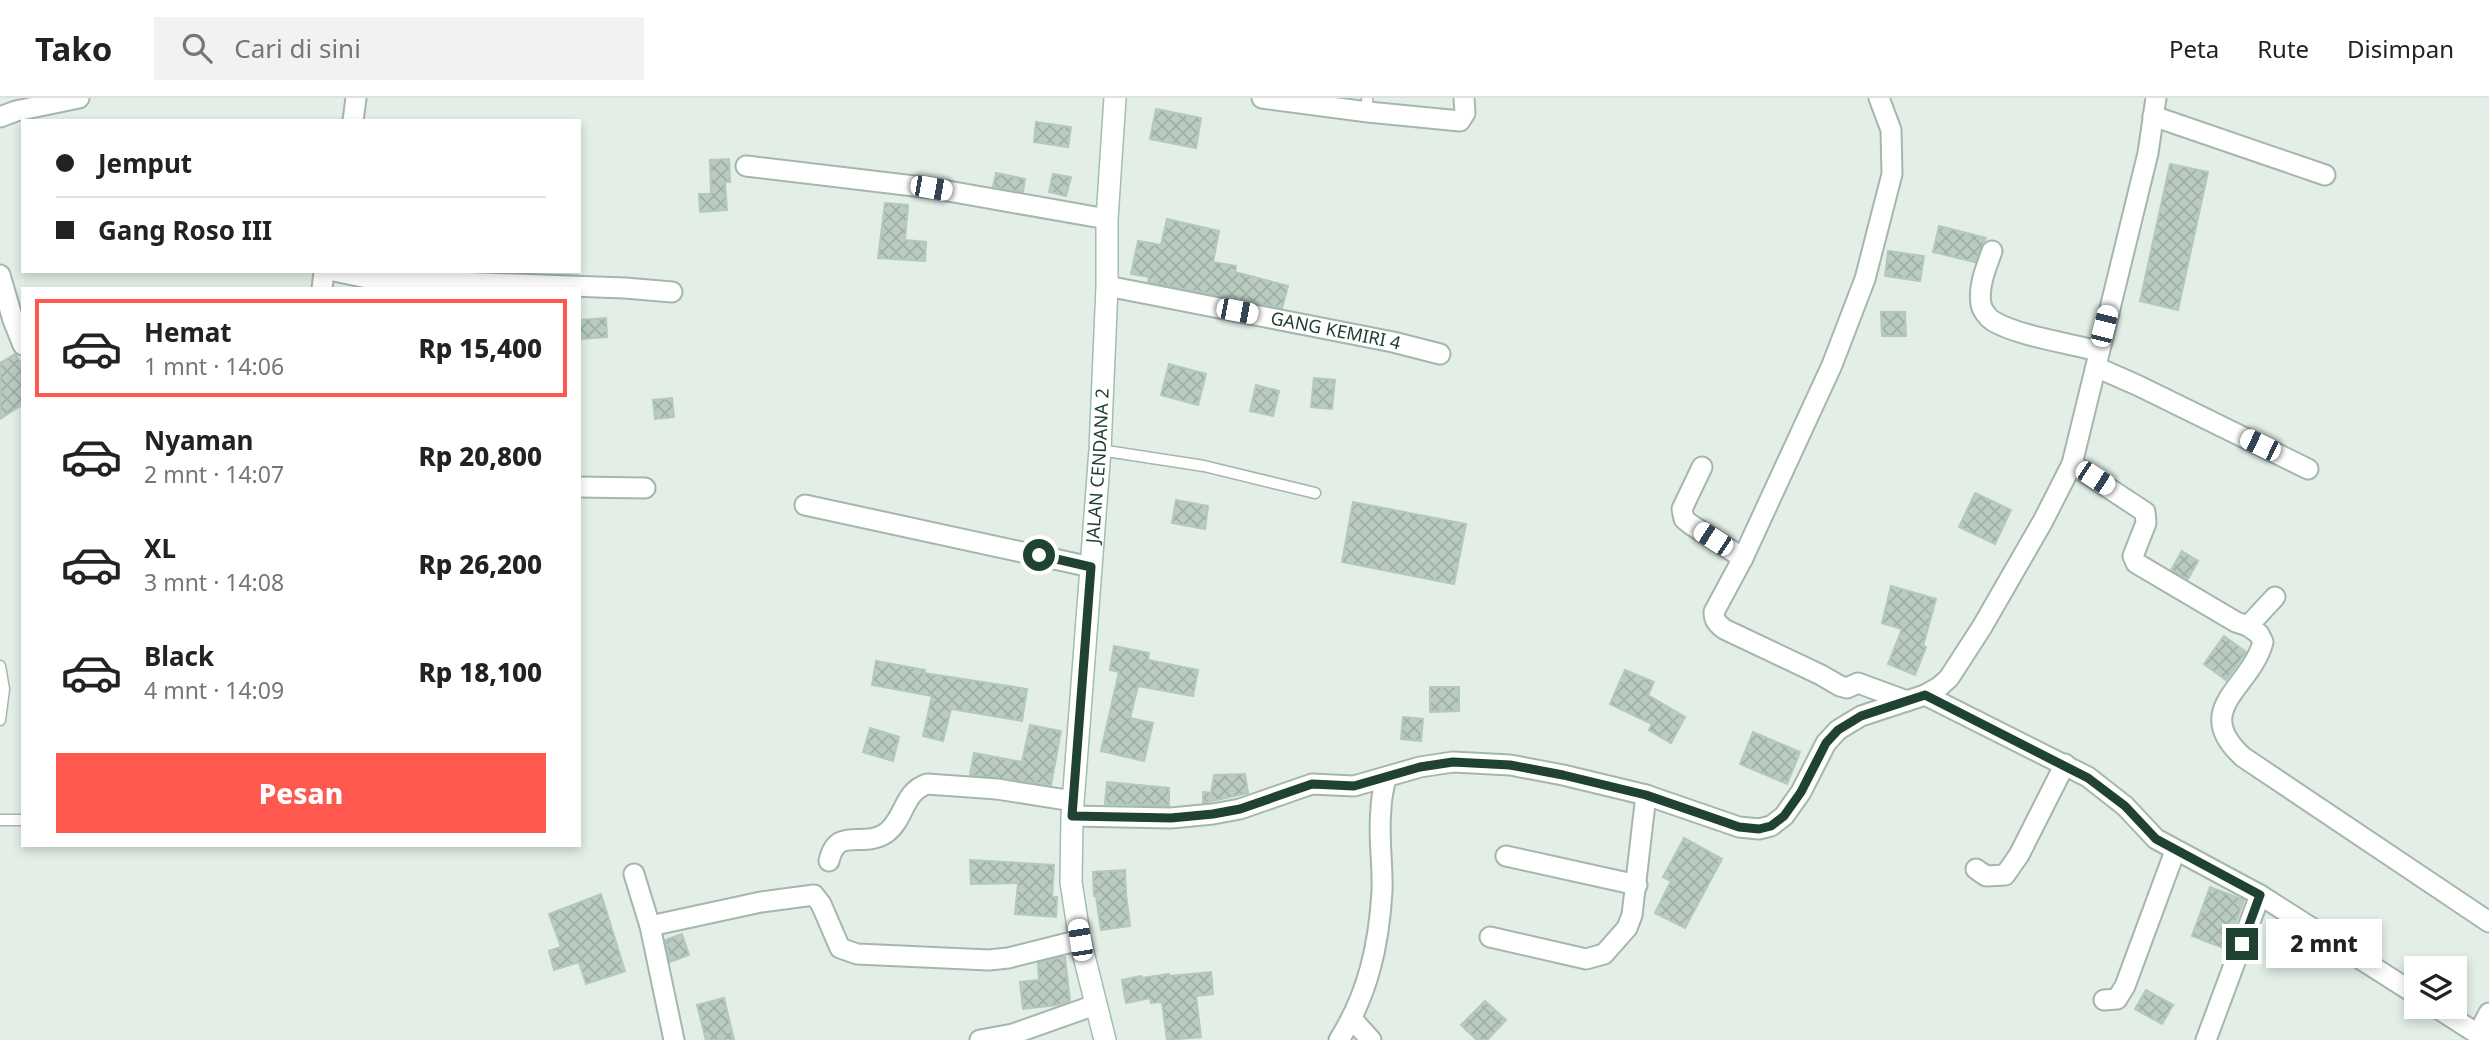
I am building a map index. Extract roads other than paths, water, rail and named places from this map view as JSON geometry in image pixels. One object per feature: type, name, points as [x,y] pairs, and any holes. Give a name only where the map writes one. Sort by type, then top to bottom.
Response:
[{"type":"street","points":[[9,109],[79,98]]},
{"type":"street","points":[[353,119],[356,98]]},
{"type":"street","name":"JALAN CENDANA 2","points":[[1105,1040],[1080,940],[1071,882],[1073,809],[1100,450],[1107,219],[1115,98]]},
{"type":"street","points":[[1262,98],[1368,105],[1460,121],[1465,113],[1464,98]]},
{"type":"street","points":[[1879,98],[1891,130],[1892,174],[1865,279],[1832,365],[1714,612],[1714,619],[1724,629],[1840,686],[1847,688],[1858,683],[1916,698],[2064,764],[2125,806],[2156,839],[2260,895],[2404,987]]},
{"type":"street","points":[[830,861],[832,847],[838,842],[873,840],[884,834],[894,826],[911,793],[917,787],[927,784],[998,789],[1073,809],[1171,818],[1240,809],[1312,784],[1354,786],[1420,767],[1453,762],[1510,765],[1646,795],[1739,827],[1759,829],[1771,826],[1784,816],[1801,792],[1826,743],[1838,730],[1861,716],[1940,687],[1949,678],[1982,627],[2043,521],[2072,464],[2148,153],[2154,107],[2325,175]]},
{"type":"street","points":[[746,166],[931,188],[1107,219]]},
{"type":"street","points":[[1992,251],[1982,279],[1981,305],[1993,321],[2097,359],[2139,386],[2308,469]]},
{"type":"street","points":[[344,273],[372,279],[536,287]]},
{"type":"street","points":[[0,275],[21,340]]},
{"type":"street","name":"GANG KEMIRI 4","points":[[1107,286],[1393,342],[1440,354]]},
{"type":"street","points":[[581,289],[672,292]]},
{"type":"street","points":[[2072,464],[2145,512],[2146,523],[2133,555],[2136,563],[2259,634],[2263,642],[2259,656],[2221,711],[2222,734],[2231,747],[2489,922]]},
{"type":"street","points":[[1702,467],[1682,509],[1685,519],[1742,558]]},
{"type":"street","points":[[581,486],[645,488]]},
{"type":"street","points":[[805,505],[1091,567]]},
{"type":"street","points":[[2248,626],[2275,597]]},
{"type":"street","points":[[1976,869],[1986,876],[2005,875],[2019,855],[2064,764]]},
{"type":"street","points":[[1339,1040],[1367,985],[1377,943],[1382,889],[1380,810],[1386,777]]},
{"type":"street","points":[[1490,937],[1586,959],[1604,954],[1627,928],[1632,915],[1646,795]]},
{"type":"street","points":[[2104,1000],[2116,999],[2125,986],[2175,851]]},
{"type":"street","points":[[1506,856],[1637,885]]},
{"type":"street","points":[[634,874],[650,926],[674,1040]]},
{"type":"street","points":[[650,926],[761,902],[814,895],[821,904],[840,948],[857,954],[989,960],[1080,940]]},
{"type":"street","points":[[2206,1040],[2260,895]]},
{"type":"street","points":[[980,1040],[1013,1034],[1095,1005]]},
{"type":"street","points":[[2455,1019],[2483,1037],[2489,1013]]},
{"type":"street","points":[[1352,1019],[1371,1040]]},
{"type":"lane","points":[[1100,450],[1204,467],[1315,493]]},
{"type":"lane","points":[[0,666],[4,689],[0,720]]},
{"type":"lane","points":[[0,820],[21,820]]}]
